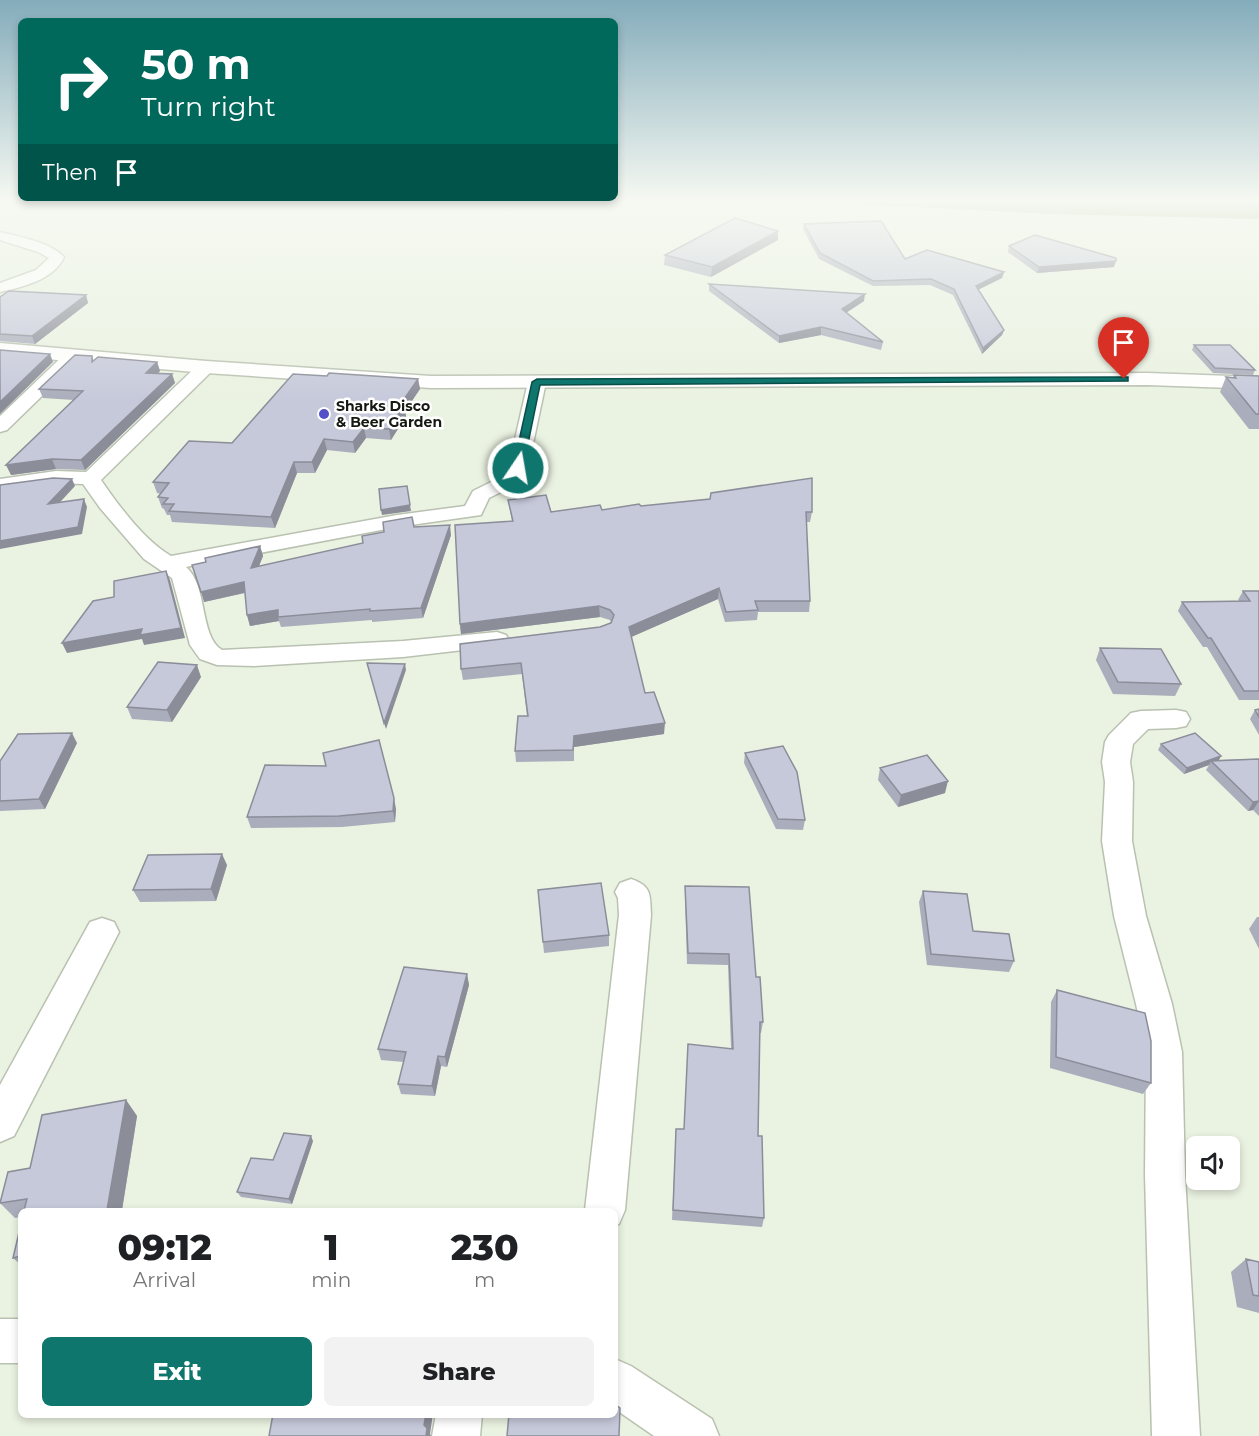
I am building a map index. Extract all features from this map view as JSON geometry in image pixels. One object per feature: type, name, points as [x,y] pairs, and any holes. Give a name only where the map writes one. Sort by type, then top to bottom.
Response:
[{"type":"street","points":[[0,288],[48,268]]},
{"type":"street","points":[[0,349],[206,367],[431,382],[1148,379],[1259,383]]},
{"type":"street","points":[[0,426],[74,355]]},
{"type":"street","points":[[90,479],[206,367]]},
{"type":"street","points":[[168,563],[397,521],[474,511],[480,495],[516,477],[537,382]]},
{"type":"street","points":[[0,485],[62,477],[79,476],[90,479],[106,504],[152,554],[168,563],[183,576],[204,650],[220,658],[443,647],[521,638]]},
{"type":"street","points":[[1176,719],[1141,720],[1129,729],[1119,742],[1116,762],[1119,783],[1117,841],[1130,916],[1149,981],[1164,1052],[1166,1175],[1176,1436]]},
{"type":"street","points":[[605,1208],[635,915],[635,903],[631,892]]},
{"type":"street","points":[[0,1123],[102,932]]},
{"type":"street","points":[[0,1341],[18,1341]]},
{"type":"street","points":[[618,1384],[695,1436]]},
{"type":"street","points":[[456,1436],[458,1418]]},
{"type":"building","points":[[848,268],[990,268],[1004,272],[976,286],[1004,330],[983,348],[954,289],[931,279],[873,281]]},
{"type":"building","points":[[709,284],[865,294],[842,309],[883,342],[821,327],[779,336]]},
{"type":"building","points":[[9,291],[86,295],[32,336],[0,334],[0,297]]},
{"type":"building","points":[[1194,345],[1230,345],[1255,370],[1215,368]]},
{"type":"building","points":[[0,350],[50,354],[0,402]]},
{"type":"building","points":[[75,355],[92,356],[92,362],[98,357],[157,362],[146,373],[172,374],[81,460],[52,459],[6,465],[83,391],[39,389]]},
{"type":"building","points":[[329,373],[418,379],[400,405],[404,406],[389,429],[364,428],[353,442],[324,439],[312,462],[294,462],[271,517],[169,511],[174,504],[163,504],[168,498],[158,497],[169,483],[153,482],[189,441],[232,443],[293,374],[327,376]]},
{"type":"building","points":[[1234,375],[1259,376],[1259,414],[1256,414],[1226,377],[1236,378]]},
{"type":"building","points":[[53,478],[72,479],[48,504],[84,499],[78,527],[0,541],[0,485]]},
{"type":"building","points":[[812,478],[812,512],[806,512],[810,601],[755,601],[758,610],[726,612],[719,588],[629,627],[645,693],[654,692],[665,723],[574,736],[573,750],[515,751],[518,716],[528,716],[521,663],[461,669],[460,644],[600,627],[611,623],[614,615],[610,610],[599,606],[460,624],[455,525],[513,521],[508,500],[546,495],[551,512],[600,505],[602,510],[639,504],[641,506],[710,499],[711,493]]},
{"type":"building","points":[[407,486],[410,505],[381,510],[379,489]]},
{"type":"building","points":[[412,517],[414,527],[450,525],[421,608],[370,611],[370,609],[278,617],[278,610],[247,615],[244,582],[201,592],[192,565],[206,562],[205,558],[260,546],[251,568],[363,543],[362,536],[384,532],[383,522]]},
{"type":"building","points":[[166,571],[181,628],[140,635],[142,629],[62,643],[93,601],[114,597],[114,581]]},
{"type":"building","points":[[1243,591],[1259,591],[1259,691],[1244,691],[1211,638],[1208,638],[1182,602],[1250,601]]},
{"type":"building","points":[[1100,648],[1161,649],[1181,684],[1118,682]]},
{"type":"building","points":[[158,662],[197,665],[167,710],[127,707]]},
{"type":"building","points":[[367,663],[405,664],[384,723]]},
{"type":"building","points":[[72,733],[39,799],[0,801],[0,761],[18,734]]},
{"type":"building","points":[[1195,733],[1221,756],[1187,768],[1161,744]]},
{"type":"building","points":[[379,740],[394,798],[393,811],[339,816],[247,817],[265,765],[326,766],[323,753]]},
{"type":"building","points":[[783,746],[797,772],[805,820],[778,819],[745,753]]},
{"type":"building","points":[[927,755],[948,781],[901,795],[880,768]]},
{"type":"building","points":[[1259,759],[1259,801],[1253,802],[1211,761]]},
{"type":"building","points":[[222,854],[211,889],[133,890],[148,855]]},
{"type":"building","points":[[601,883],[609,935],[543,942],[538,890]]},
{"type":"building","points":[[685,886],[749,887],[756,977],[760,977],[763,1022],[760,1022],[758,1136],[762,1136],[764,1218],[673,1210],[676,1129],[684,1129],[688,1044],[733,1049],[729,954],[688,953]]},
{"type":"building","points":[[923,891],[967,894],[973,931],[1009,934],[1014,961],[931,954]]},
{"type":"building","points":[[404,967],[467,974],[445,1057],[438,1056],[432,1086],[398,1084],[406,1052],[378,1049]]},
{"type":"building","points":[[1057,990],[1145,1013],[1151,1041],[1151,1083],[1056,1057]]},
{"type":"building","points":[[126,1100],[107,1208],[25,1208],[27,1199],[0,1203],[8,1172],[30,1168],[42,1115]]},
{"type":"building","points":[[284,1133],[311,1136],[289,1199],[237,1192],[251,1158],[273,1160]]},
{"type":"building","points":[[18,1237],[18,1257],[13,1258]]},
{"type":"building","points":[[1246,1259],[1259,1262],[1259,1296],[1253,1295]]},
{"type":"building","points":[[618,1406],[620,1408],[619,1436],[507,1436],[509,1418],[618,1418]]},
{"type":"building","points":[[272,1418],[425,1418],[424,1425],[427,1428],[426,1436],[269,1436]]},
{"type":"place","name":"Sharks Disco & Beer Garden","points":[[324,414]]},
{"type":"route","points":[[518,468],[537,382],[1124,379]]}]
